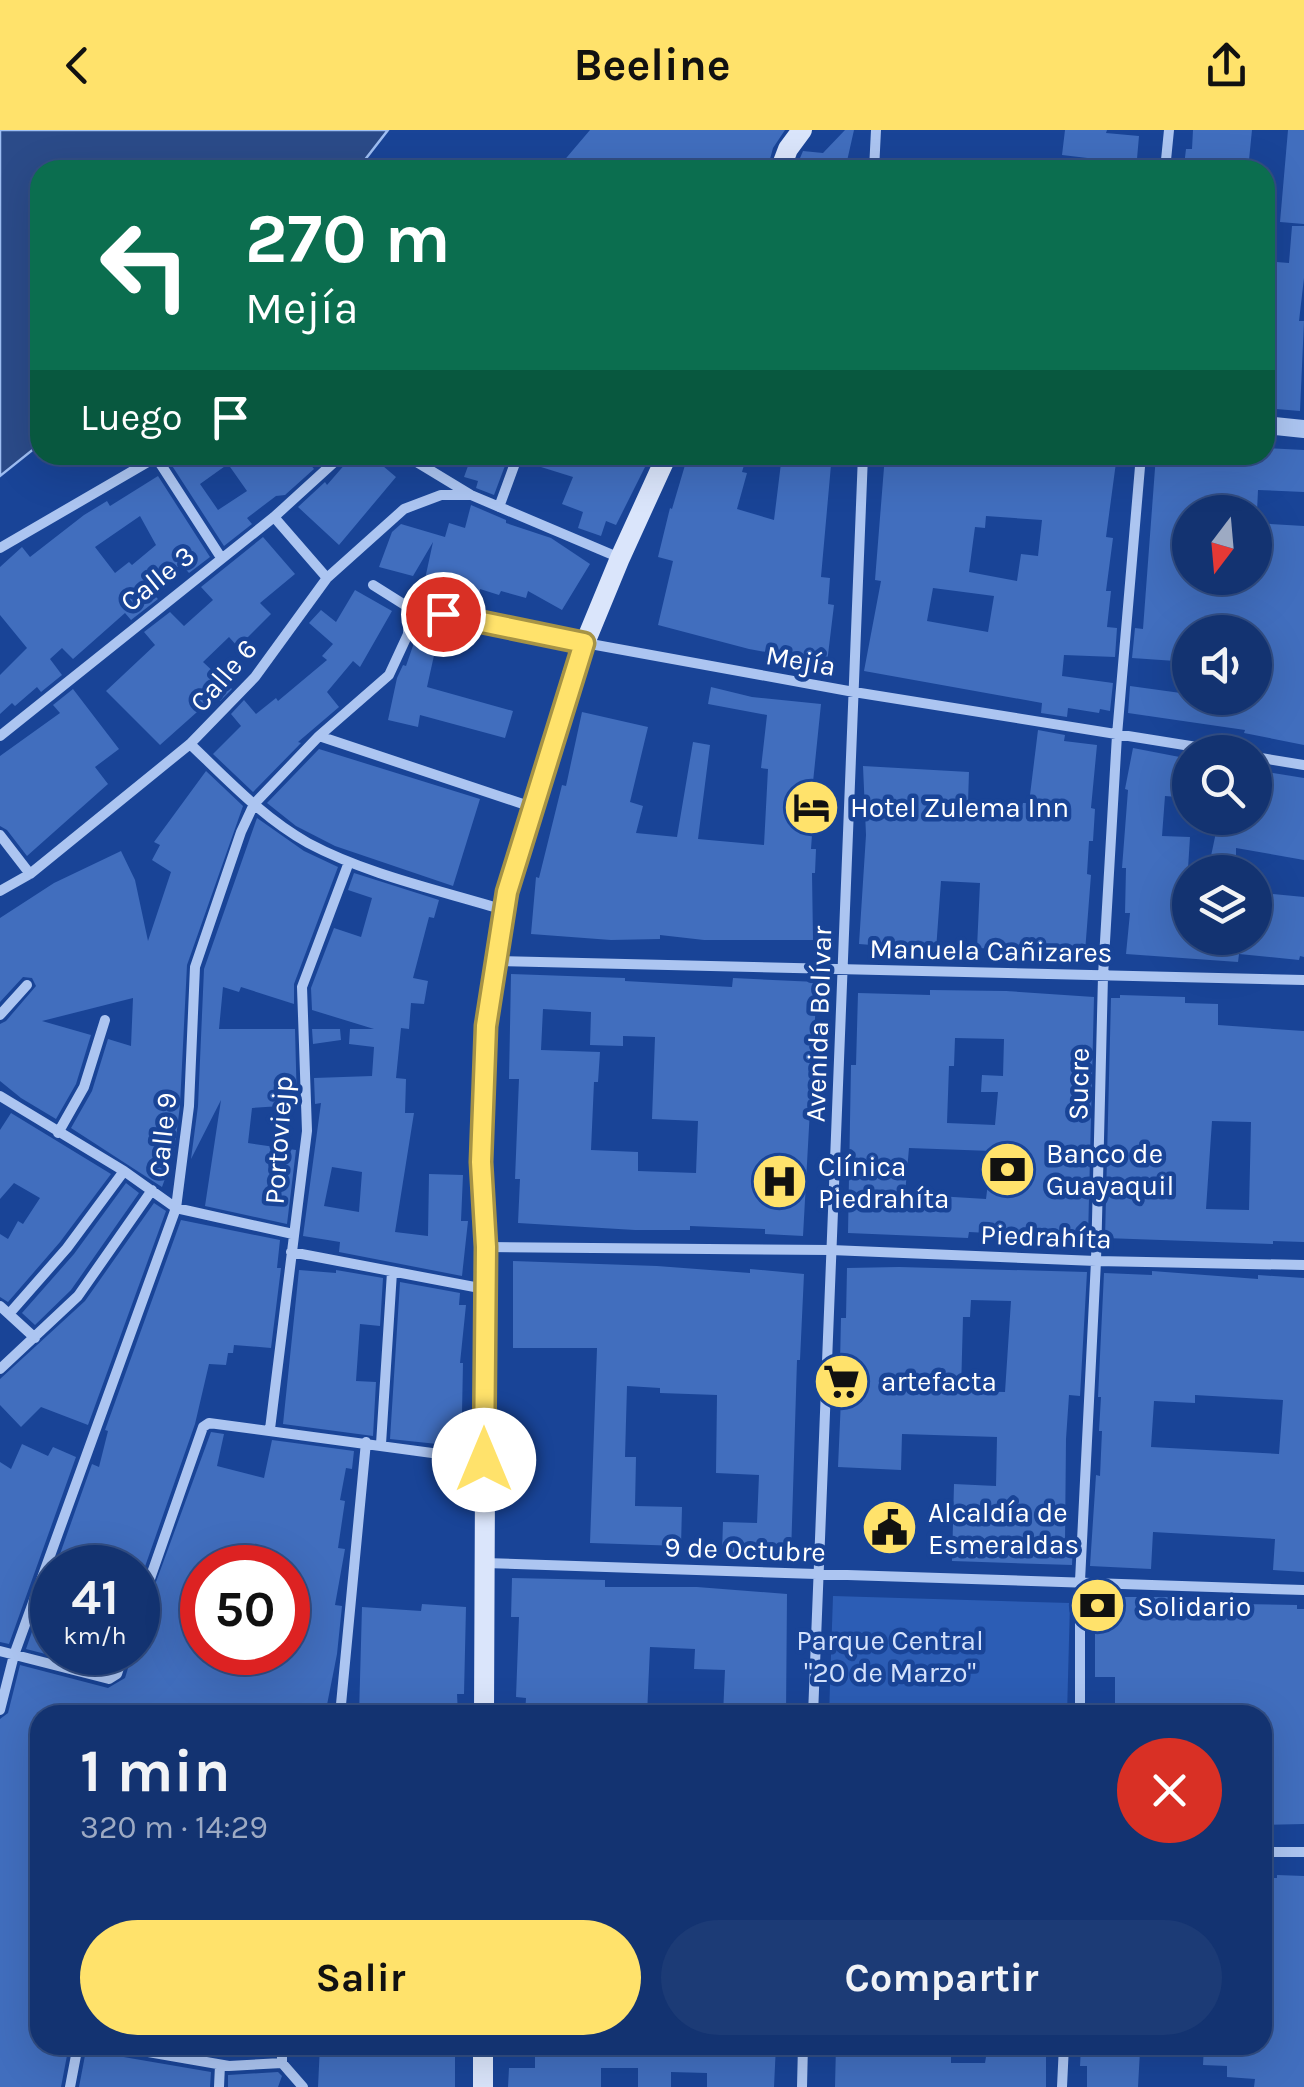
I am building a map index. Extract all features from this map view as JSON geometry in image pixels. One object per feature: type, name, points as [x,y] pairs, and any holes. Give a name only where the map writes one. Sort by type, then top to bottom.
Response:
[{"type":"main road","points":[[784,160],[802,130]]},
{"type":"main road","points":[[484,1705],[486,1247],[481,1162],[486,1026],[504,910],[584,643],[662,465]]},
{"type":"main road","points":[[484,2055],[484,2087]]},
{"type":"street","points":[[874,160],[876,130]]},
{"type":"street","points":[[1167,160],[1169,130]]},
{"type":"street","points":[[1275,426],[1304,429]]},
{"type":"street","points":[[0,548],[143,465]]},
{"type":"street","points":[[164,465],[220,556]]},
{"type":"street","name":"Calle 3","points":[[0,736],[220,556],[274,517],[331,465]]},
{"type":"street","points":[[421,465],[470,495],[620,558]]},
{"type":"street","points":[[499,507],[514,465]]},
{"type":"street","name":"Avenida Bolívar","points":[[813,1705],[863,465]]},
{"type":"street","name":"Sucre","points":[[1080,1705],[1080,1582],[1096,1261],[1102,976],[1140,465]]},
{"type":"street","name":"Calle 6","points":[[0,891],[30,874],[190,744],[255,677],[327,578],[404,509],[442,496],[470,495]]},
{"type":"street","points":[[274,517],[327,578]]},
{"type":"street","name":"Mejía","points":[[373,585],[408,607],[584,643],[1172,743]]},
{"type":"street","name":"Calle 9","points":[[0,1710],[14,1655],[176,1208],[189,1106],[195,967],[240,832],[254,804],[320,736],[389,675],[408,634],[408,607]]},
{"type":"street","points":[[320,736],[533,807]]},
{"type":"street","points":[[190,744],[254,804],[306,842],[349,862],[504,910]]},
{"type":"street","points":[[1272,759],[1304,764]]},
{"type":"street","points":[[0,835],[30,874]]},
{"type":"street","name":"Portoviejp","points":[[270,1429],[308,1130],[302,987],[349,862]]},
{"type":"street","name":"Manuela Cañizares","points":[[496,961],[1304,980]]},
{"type":"street","points":[[0,1015],[27,986]]},
{"type":"street","points":[[58,1133],[84,1086],[105,1020]]},
{"type":"street","points":[[2,1102],[124,1171],[176,1208],[293,1234]]},
{"type":"street","points":[[35,1338],[5,1310],[67,1248],[124,1171]]},
{"type":"street","points":[[0,1369],[78,1296],[152,1190]]},
{"type":"street","name":"Piedrahíta","points":[[486,1247],[832,1250],[1304,1265]]},
{"type":"street","points":[[291,1252],[486,1290]]},
{"type":"street","points":[[381,1444],[392,1272]]},
{"type":"street","points":[[160,1551],[205,1425],[214,1422],[484,1460]]},
{"type":"street","points":[[341,1705],[366,1442]]},
{"type":"street","name":"9 de Octubre","points":[[485,1562],[1304,1590]]},
{"type":"street","points":[[0,1651],[30,1659]]},
{"type":"street","points":[[1272,1852],[1304,1852]]},
{"type":"street","points":[[70,2087],[76,2055]]},
{"type":"street","points":[[164,2055],[220,2065],[282,2062]]},
{"type":"street","points":[[282,2055],[282,2062],[303,2087]]},
{"type":"street","points":[[802,2087],[803,2055]]},
{"type":"street","points":[[1062,2087],[1064,2055]]},
{"type":"street","points":[[219,2087],[220,2065]]},
{"type":"green space","name":"Parque Central \"20 de Marzo\"","points":[[833,1596],[1070,1603],[1067,1705],[829,1705]]},
{"type":"shaded area","points":[[0,130],[388,130],[365,160],[30,160],[30,452],[0,476]]},
{"type":"building","points":[[590,130],[785,130],[770,160],[564,160]]},
{"type":"building","points":[[845,130],[854,130],[847,160],[799,160],[803,151],[823,153]]},
{"type":"building","points":[[1065,130],[1107,130],[1106,133],[1139,136],[1137,160],[1062,155]]},
{"type":"building","points":[[1193,130],[1252,130],[1249,160],[1185,160],[1186,149],[1192,149]]},
{"type":"building","points":[[1288,130],[1304,130],[1304,224],[1280,222]]},
{"type":"building","points":[[1292,226],[1304,226],[1300,411],[1275,409],[1275,262],[1289,263]]},
{"type":"building","points":[[1275,449],[1304,450],[1304,492],[1258,490],[1258,495],[1172,495],[1172,595],[1272,595],[1272,524],[1304,526],[1304,745],[1272,739],[1272,735],[1244,733],[1245,730],[1128,713],[1130,686],[1172,692],[1172,715],[1272,715],[1272,615],[1172,615],[1172,661],[1132,658],[1135,628],[1143,629],[1155,465],[1275,465]]},
{"type":"building","points":[[172,465],[227,465],[200,484],[218,510],[247,491],[229,465],[311,465],[314,469],[285,495],[276,496],[247,518],[252,524],[224,546]]},
{"type":"building","points":[[344,465],[382,465],[396,477],[339,545],[298,507],[325,482],[327,485]]},
{"type":"building","points":[[468,465],[505,465],[494,495],[476,488],[478,481],[464,477]]},
{"type":"building","points":[[535,465],[646,465],[616,525],[606,521],[601,536],[578,528],[583,512],[562,504],[573,477]]},
{"type":"building","points":[[685,465],[744,465],[742,472],[747,473],[737,509],[774,520],[781,465],[831,465],[821,577],[830,578],[828,604],[834,605],[827,663],[749,649],[658,625],[673,561],[658,557]]},
{"type":"building","points":[[884,465],[1116,465],[1106,537],[1113,538],[1106,591],[1111,591],[1107,627],[1117,628],[1115,657],[1064,655],[1062,676],[1113,683],[1110,711],[1068,708],[1067,717],[1041,713],[1042,703],[864,671],[881,581],[875,580]],"holes":[[[986,516],[1042,520],[1038,556],[1021,554],[1017,581],[969,572],[975,527],[985,528]],[[933,588],[994,596],[988,632],[927,621]]]},
{"type":"building","points":[[158,476],[210,557],[189,573],[181,564],[149,590],[158,599],[131,620],[125,613],[73,659],[62,648],[50,659],[62,675],[41,692],[37,687],[0,714],[0,675],[27,648],[0,615],[0,567],[22,547],[30,557],[84,515],[107,501],[110,506]],"holes":[[[140,516],[156,545],[115,573],[95,547]]]},
{"type":"building","points":[[471,505],[506,523],[551,538],[590,564],[562,610],[528,591],[526,598],[480,589],[479,595],[425,579],[433,542],[413,576],[379,567],[392,532],[401,524],[445,537],[449,523],[465,528]]},
{"type":"building","points":[[263,537],[295,574],[260,603],[271,614],[238,647],[229,637],[203,662],[232,689],[220,701],[215,696],[160,745],[106,691],[155,645],[144,632],[170,612],[184,626],[213,600],[201,587]]},
{"type":"building","points":[[355,590],[392,611],[360,667],[353,661],[327,692],[339,707],[298,742],[301,743],[253,792],[213,754],[241,726],[231,714],[244,700],[256,714],[327,660],[322,656],[333,644],[309,623],[321,610],[336,622]]},
{"type":"building","points":[[417,621],[472,634],[468,649],[437,642],[427,687],[513,711],[505,738],[420,715],[418,727],[388,720],[397,678],[406,666],[416,637]]},
{"type":"building","points":[[711,687],[752,697],[821,704],[812,792],[811,849],[816,849],[812,873],[813,940],[704,940],[660,935],[660,939],[611,940],[531,934],[536,877],[539,878],[562,785],[566,786],[582,712],[648,727],[630,802],[643,806],[636,833],[677,837],[693,742],[710,745],[698,839],[764,845],[768,769],[761,768],[767,715],[708,704]]},
{"type":"building","points":[[73,689],[119,749],[95,767],[108,784],[27,856],[0,826],[0,756],[60,713],[53,705]]},
{"type":"building","points":[[1038,730],[1065,735],[1064,741],[1097,745],[1085,952],[977,948],[980,883],[941,881],[936,950],[859,944],[866,835],[863,766],[969,772],[968,803],[1022,807],[1029,803]]},
{"type":"building","points":[[1133,748],[1172,756],[1172,797],[1165,796],[1162,836],[1190,837],[1189,855],[1172,855],[1172,955],[1239,955],[1238,962],[1126,954],[1130,913],[1125,913],[1126,868],[1122,868],[1128,790],[1125,789]]},
{"type":"building","points":[[319,749],[480,799],[453,886],[335,846],[296,826],[267,803]]},
{"type":"building","points":[[206,771],[243,806],[187,965],[180,1105],[174,1154],[162,1187],[71,1128],[92,1091],[108,1039],[131,1046],[133,998],[42,1021],[91,1035],[76,1084],[56,1119],[0,1081],[0,1024],[36,986],[32,978],[23,977],[0,1002],[0,918],[54,883],[121,851],[135,880],[148,941],[171,872],[152,860],[160,845],[154,842]]},
{"type":"building","points":[[1272,773],[1304,778],[1304,860],[1236,848],[1236,855],[1211,855],[1215,835],[1272,835]]},
{"type":"building","points":[[257,818],[304,851],[338,867],[294,984],[294,1004],[241,987],[239,992],[223,987],[219,1029],[295,1029],[297,1105],[252,1108],[248,1143],[296,1150],[287,1224],[205,1206],[221,1100],[191,1159],[198,1106],[204,969]]},
{"type":"building","points":[[354,873],[439,900],[434,918],[429,917],[413,978],[428,981],[424,1004],[411,1003],[409,1029],[401,1028],[396,1078],[406,1079],[405,1113],[414,1113],[395,1232],[428,1236],[429,1174],[463,1175],[461,1221],[468,1221],[462,1276],[339,1252],[340,1242],[303,1236],[321,1103],[315,1104],[314,1078],[372,1076],[374,1047],[349,1044],[350,1029],[374,1029],[312,1010],[311,988],[334,928],[361,937],[372,898],[348,890]],"holes":[[[332,1167],[362,1172],[359,1212],[324,1206]]]},
{"type":"building","points":[[1273,894],[1304,897],[1304,957],[1299,960],[1249,955],[1272,955]]},
{"type":"building","points":[[511,974],[732,987],[733,978],[817,982],[803,1236],[765,1234],[765,1229],[690,1226],[690,1230],[635,1230],[518,1223],[520,1179],[515,1179],[519,1079],[509,1079]],"holes":[[[543,1009],[591,1012],[590,1045],[623,1046],[623,1036],[655,1037],[652,1119],[698,1121],[696,1173],[638,1171],[638,1152],[591,1150],[594,1082],[598,1082],[600,1052],[541,1050]]]},
{"type":"building","points":[[930,990],[1094,997],[1088,1238],[969,1232],[968,1238],[848,1233],[851,1065],[856,1065],[858,993],[930,995]],"holes":[[[955,1038],[1004,1039],[1003,1076],[982,1075],[981,1092],[998,1092],[995,1125],[947,1123],[949,1066],[954,1066]],[[909,1148],[992,1151],[986,1199],[905,1194]]]},
{"type":"building","points":[[1185,997],[1185,1003],[1218,1004],[1218,1025],[1304,1031],[1304,1242],[1105,1238],[1111,998]],"holes":[[[1212,1121],[1251,1122],[1249,1210],[1206,1209]]]},
{"type":"building","points":[[312,1029],[340,1029],[341,1040],[313,1044]]},
{"type":"building","points":[[11,1113],[111,1174],[8,1302],[0,1297],[0,1234],[8,1239],[18,1221],[23,1224],[40,1198],[14,1183],[0,1199],[0,1130]]},
{"type":"building","points":[[126,1183],[139,1193],[71,1290],[35,1325],[22,1313],[74,1254]]},
{"type":"building","points":[[154,1203],[166,1211],[88,1425],[41,1407],[21,1427],[0,1405],[0,1379],[85,1301]]},
{"type":"building","points":[[181,1220],[280,1240],[277,1268],[281,1268],[271,1348],[234,1345],[226,1365],[209,1364],[195,1424],[153,1545],[63,1545],[92,1464],[99,1467],[108,1431],[105,1430]]},
{"type":"building","points":[[513,1261],[804,1274],[797,1360],[791,1555],[722,1553],[723,1522],[757,1523],[759,1475],[716,1473],[717,1395],[660,1393],[660,1388],[627,1386],[625,1457],[636,1457],[635,1506],[682,1507],[681,1546],[590,1543],[597,1348],[513,1348]]},
{"type":"building","points":[[847,1268],[1087,1272],[1080,1396],[1069,1395],[1066,1439],[1065,1542],[1073,1542],[1072,1565],[952,1561],[954,1484],[996,1486],[997,1437],[902,1434],[901,1470],[838,1467],[841,1399],[845,1399],[846,1363],[840,1363]],"holes":[[[971,1300],[1011,1301],[1005,1392],[961,1391],[963,1317],[970,1317]]]},
{"type":"building","points":[[299,1270],[336,1270],[383,1278],[380,1326],[360,1324],[356,1381],[376,1382],[373,1436],[283,1424]]},
{"type":"building","points":[[1152,1271],[1258,1279],[1258,1275],[1304,1278],[1304,1572],[1273,1570],[1275,1539],[1153,1532],[1151,1569],[1090,1566],[1096,1475],[1100,1476],[1102,1431],[1098,1397],[1104,1273],[1152,1275]],"holes":[[[1195,1395],[1283,1400],[1279,1454],[1151,1447],[1154,1401],[1195,1403]]]},
{"type":"building","points":[[400,1282],[460,1293],[459,1305],[466,1305],[460,1363],[462,1413],[456,1446],[390,1439]]},
{"type":"building","points":[[211,1432],[224,1434],[217,1466],[264,1478],[272,1440],[354,1451],[352,1469],[346,1468],[340,1500],[345,1501],[338,1548],[345,1549],[335,1605],[342,1606],[327,1705],[30,1705],[30,2055],[67,2055],[61,2087],[0,2087],[0,1719],[8,1713],[20,1665],[30,1668],[30,1675],[58,1675],[108,1688],[125,1678],[160,1675],[160,1571]]},
{"type":"building","points":[[22,1444],[48,1456],[53,1447],[76,1457],[44,1545],[30,1545],[30,1585],[9,1644],[0,1642],[0,1462],[11,1469]]},
{"type":"building","points":[[512,1578],[605,1580],[605,1587],[697,1587],[787,1594],[786,1705],[723,1705],[725,1670],[694,1669],[695,1649],[650,1647],[647,1705],[526,1705],[526,1698],[516,1697],[519,1617],[511,1617]]},
{"type":"building","points":[[1095,1597],[1172,1597],[1172,1603],[1297,1605],[1297,1609],[1304,1609],[1304,1824],[1272,1825],[1272,1705],[1115,1705],[1115,1677],[1095,1677]]},
{"type":"building","points":[[422,1604],[466,1607],[464,1694],[457,1694],[458,1705],[359,1705],[362,1607],[421,1611]]},
{"type":"building","points":[[1304,1876],[1304,2087],[1254,2087],[1255,2079],[1227,2077],[1227,2066],[1203,2065],[1204,2055],[1272,2055],[1272,1878]]},
{"type":"building","points":[[85,2055],[112,2055],[211,2072],[210,2087],[79,2087]]},
{"type":"building","points":[[320,2055],[455,2057],[455,2087],[318,2087]]},
{"type":"building","points":[[535,2055],[776,2055],[774,2087],[707,2087],[707,2073],[671,2072],[671,2087],[638,2087],[638,2068],[601,2068],[601,2087],[508,2087],[509,2068],[535,2068]]},
{"type":"building","points":[[836,2055],[951,2055],[951,2063],[985,2063],[986,2055],[1046,2055],[1046,2087],[835,2087]]},
{"type":"building","points":[[1081,2055],[1140,2055],[1138,2087],[1087,2087],[1087,2066],[1080,2066]]},
{"type":"building","points":[[278,2072],[282,2076],[278,2087],[228,2087],[228,2075]]},
{"type":"place","name":"Hotel Zulema Inn","points":[[811,807]]},
{"type":"place","name":"Banco de Guayaquil","points":[[1007,1169]]},
{"type":"place","name":"Clínica Piedrahíta","points":[[779,1182]]},
{"type":"place","name":"artefacta","points":[[842,1381]]},
{"type":"place","name":"Alcaldía de Esmeraldas","points":[[889,1528]]},
{"type":"place","name":"Solidario","points":[[1098,1606]]},
{"type":"route","points":[[443,614],[584,643],[507,892],[486,1026],[481,1162],[486,1247],[484,1460]]}]
